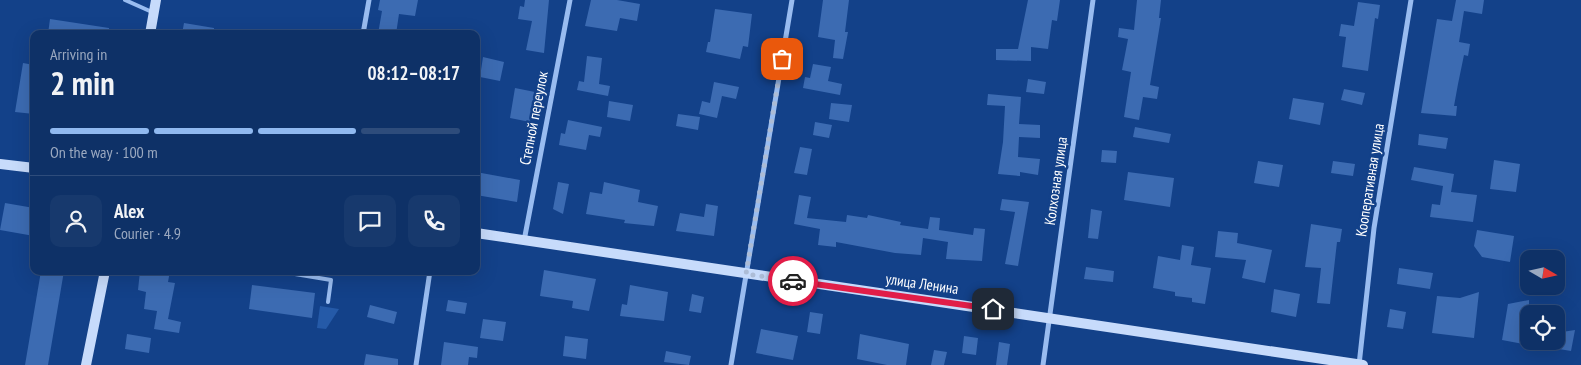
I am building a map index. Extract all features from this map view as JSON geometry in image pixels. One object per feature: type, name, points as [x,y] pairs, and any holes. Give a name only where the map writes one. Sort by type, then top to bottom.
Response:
[{"type":"street","points":[[151,30],[156,0]]},
{"type":"street","points":[[364,30],[369,0]]},
{"type":"street","name":"Степной переулок","points":[[524,241],[570,0]]},
{"type":"street","points":[[731,365],[792,0]]},
{"type":"street","name":"Колхозная улица","points":[[1043,365],[1093,0]]},
{"type":"street","name":"Кооперативная улица","points":[[1360,365],[1374,228],[1411,0]]},
{"type":"street","points":[[0,164],[30,168]]},
{"type":"street","name":"улица Ленина","points":[[480,235],[1050,317],[1360,365]]},
{"type":"street","points":[[86,365],[104,275]]},
{"type":"street","points":[[416,365],[429,275]]},
{"type":"lane","points":[[125,0],[154,13]]},
{"type":"lane","points":[[303,275],[331,280],[328,302]]},
{"type":"shaded area","points":[[320,306],[339,309],[326,329],[317,328]]},
{"type":"building","points":[[380,0],[418,0],[415,16],[399,14],[397,30],[379,30],[382,11],[378,10]]},
{"type":"building","points":[[525,0],[549,0],[544,53],[526,50],[532,21],[518,19],[520,6],[524,7]]},
{"type":"building","points":[[591,0],[617,0],[640,4],[637,21],[620,18],[617,31],[585,26]]},
{"type":"building","points":[[823,0],[849,0],[845,32],[848,32],[843,59],[833,58],[835,40],[818,37]]},
{"type":"building","points":[[1028,0],[1060,0],[1057,21],[1052,20],[1048,49],[1031,47],[1031,61],[996,60],[996,49],[1018,49]]},
{"type":"building","points":[[1137,0],[1161,0],[1159,18],[1161,18],[1150,85],[1159,87],[1157,99],[1143,97],[1139,120],[1124,117],[1131,72],[1122,70],[1128,39],[1118,37],[1119,28],[1134,30]]},
{"type":"building","points":[[1456,0],[1484,0],[1482,14],[1464,11],[1459,42],[1470,44],[1468,56],[1464,55],[1458,84],[1454,106],[1457,106],[1456,116],[1421,113],[1437,19],[1452,21]]},
{"type":"building","points":[[1358,2],[1380,5],[1378,19],[1375,18],[1368,71],[1342,67],[1346,37],[1339,36],[1341,24],[1354,26]]},
{"type":"building","points":[[715,9],[752,14],[748,47],[743,46],[740,59],[706,52],[708,42],[710,42]]},
{"type":"building","points":[[50,19],[109,28],[109,30],[49,30]]},
{"type":"building","points":[[184,23],[214,28],[214,30],[183,30]]},
{"type":"building","points":[[587,56],[602,58],[599,84],[610,86],[608,96],[577,90],[579,81],[584,82]]},
{"type":"building","points":[[483,57],[504,62],[500,81],[480,77]]},
{"type":"building","points":[[23,63],[30,64],[30,114],[15,112]]},
{"type":"building","points":[[813,64],[831,67],[828,81],[842,84],[840,95],[803,88],[805,77],[810,78]]},
{"type":"building","points":[[1028,79],[1046,82],[1044,94],[1026,92]]},
{"type":"building","points":[[714,82],[739,87],[736,99],[722,96],[717,118],[699,114],[702,101],[710,103]]},
{"type":"building","points":[[515,88],[535,92],[530,122],[510,118]]},
{"type":"building","points":[[1344,89],[1365,93],[1362,105],[1341,100]]},
{"type":"building","points":[[988,94],[1021,97],[1019,124],[1040,125],[1040,138],[1019,137],[1018,157],[1040,159],[1038,175],[1020,172],[1020,176],[998,174],[1003,142],[1005,106],[987,105]]},
{"type":"building","points":[[1293,98],[1324,103],[1320,125],[1289,119]]},
{"type":"building","points":[[609,101],[633,105],[630,121],[607,117]]},
{"type":"building","points":[[831,103],[852,105],[849,122],[829,119]]},
{"type":"building","points":[[678,114],[700,117],[698,130],[676,126]]},
{"type":"building","points":[[568,120],[602,127],[600,137],[589,135],[586,150],[559,145],[561,133],[565,134]]},
{"type":"building","points":[[815,122],[832,125],[829,138],[813,135]]},
{"type":"building","points":[[1135,127],[1171,134],[1169,143],[1133,137]]},
{"type":"building","points":[[1419,134],[1448,138],[1446,149],[1418,145]]},
{"type":"building","points":[[800,147],[812,149],[807,175],[794,173]]},
{"type":"building","points":[[1102,150],[1117,151],[1116,163],[1101,162]]},
{"type":"building","points":[[1494,160],[1520,164],[1516,192],[1490,189]]},
{"type":"building","points":[[1258,161],[1283,165],[1279,187],[1254,183]]},
{"type":"building","points":[[1333,161],[1355,164],[1353,176],[1331,173]]},
{"type":"building","points":[[1414,167],[1454,174],[1451,192],[1477,195],[1473,222],[1430,217],[1432,204],[1440,205],[1443,186],[1411,180]]},
{"type":"building","points":[[1128,172],[1174,178],[1170,207],[1124,200]]},
{"type":"building","points":[[480,173],[520,180],[517,202],[480,196]]},
{"type":"building","points":[[558,182],[569,184],[563,214],[553,209]]},
{"type":"building","points":[[604,182],[640,190],[638,202],[658,206],[654,226],[624,223],[625,220],[586,214],[590,192],[602,194]]},
{"type":"building","points":[[799,195],[811,197],[807,218],[846,222],[847,215],[867,218],[868,215],[901,222],[900,225],[928,229],[930,217],[940,218],[939,230],[973,235],[974,228],[985,229],[982,261],[946,259],[948,242],[923,238],[921,255],[895,253],[836,242],[836,247],[818,245],[820,229],[794,224]]},
{"type":"building","points":[[1002,199],[1029,202],[1018,266],[1005,264],[1015,212],[1000,210]]},
{"type":"building","points":[[5,203],[30,207],[30,235],[0,230]]},
{"type":"building","points":[[706,204],[718,206],[714,236],[676,231],[680,213],[704,217]]},
{"type":"building","points":[[1091,209],[1102,211],[1098,239],[1088,238]]},
{"type":"building","points":[[1311,224],[1342,229],[1340,242],[1337,242],[1330,304],[1317,303],[1321,268],[1305,267]]},
{"type":"building","points":[[1477,230],[1514,236],[1510,262],[1482,257],[1474,246]]},
{"type":"building","points":[[1218,231],[1238,233],[1237,243],[1272,250],[1265,283],[1242,278],[1246,260],[1215,257]]},
{"type":"building","points":[[1182,245],[1194,247],[1191,265],[1211,268],[1205,304],[1192,302],[1192,298],[1175,296],[1175,292],[1153,288],[1158,256],[1180,260]]},
{"type":"building","points":[[1086,267],[1114,271],[1113,282],[1084,279]]},
{"type":"building","points":[[1399,268],[1433,273],[1430,289],[1397,284]]},
{"type":"building","points":[[544,270],[596,279],[589,311],[572,308],[573,301],[540,296]]},
{"type":"building","points":[[40,275],[63,275],[48,365],[25,365]]},
{"type":"building","points":[[140,275],[169,275],[168,282],[175,283],[168,319],[181,322],[179,333],[154,329],[157,311],[144,309],[146,292],[138,290]]},
{"type":"building","points":[[252,285],[315,293],[312,318],[249,309]]},
{"type":"building","points":[[630,285],[668,292],[664,321],[620,316],[622,304],[627,305]]},
{"type":"building","points":[[1274,289],[1300,294],[1296,317],[1271,312]]},
{"type":"building","points":[[1479,292],[1474,338],[1432,333],[1437,296],[1460,298]]},
{"type":"building","points":[[692,294],[704,297],[701,313],[689,311]]},
{"type":"building","points":[[448,300],[467,303],[465,314],[446,311]]},
{"type":"building","points":[[1529,300],[1529,305],[1520,305],[1520,343],[1502,340],[1508,304]]},
{"type":"building","points":[[370,305],[397,312],[394,324],[367,317]]},
{"type":"building","points":[[1390,309],[1406,312],[1403,329],[1387,327]]},
{"type":"building","points":[[810,312],[823,314],[820,334],[807,332]]},
{"type":"building","points":[[483,319],[506,322],[503,341],[480,338]]},
{"type":"building","points":[[761,329],[798,336],[793,360],[756,353]]},
{"type":"building","points":[[1575,330],[1571,351],[1565,350],[1565,332]]},
{"type":"building","points":[[127,334],[151,338],[149,353],[125,349]]},
{"type":"building","points":[[860,334],[909,344],[906,365],[887,365],[857,359]]},
{"type":"building","points":[[565,336],[588,339],[586,359],[563,356]]},
{"type":"building","points":[[964,336],[978,338],[976,355],[962,353]]},
{"type":"building","points":[[444,342],[478,347],[477,358],[469,357],[468,365],[441,365]]},
{"type":"building","points":[[999,342],[1010,344],[1007,365],[996,365]]},
{"type":"building","points":[[934,350],[947,352],[944,365],[931,365]]},
{"type":"building","points":[[666,351],[691,356],[689,365],[664,362]]},
{"type":"building","points":[[366,354],[398,359],[398,365],[364,365]]},
{"type":"way so far","points":[[782,59],[746,274],[793,281]]},
{"type":"route","points":[[793,281],[993,309]]}]
